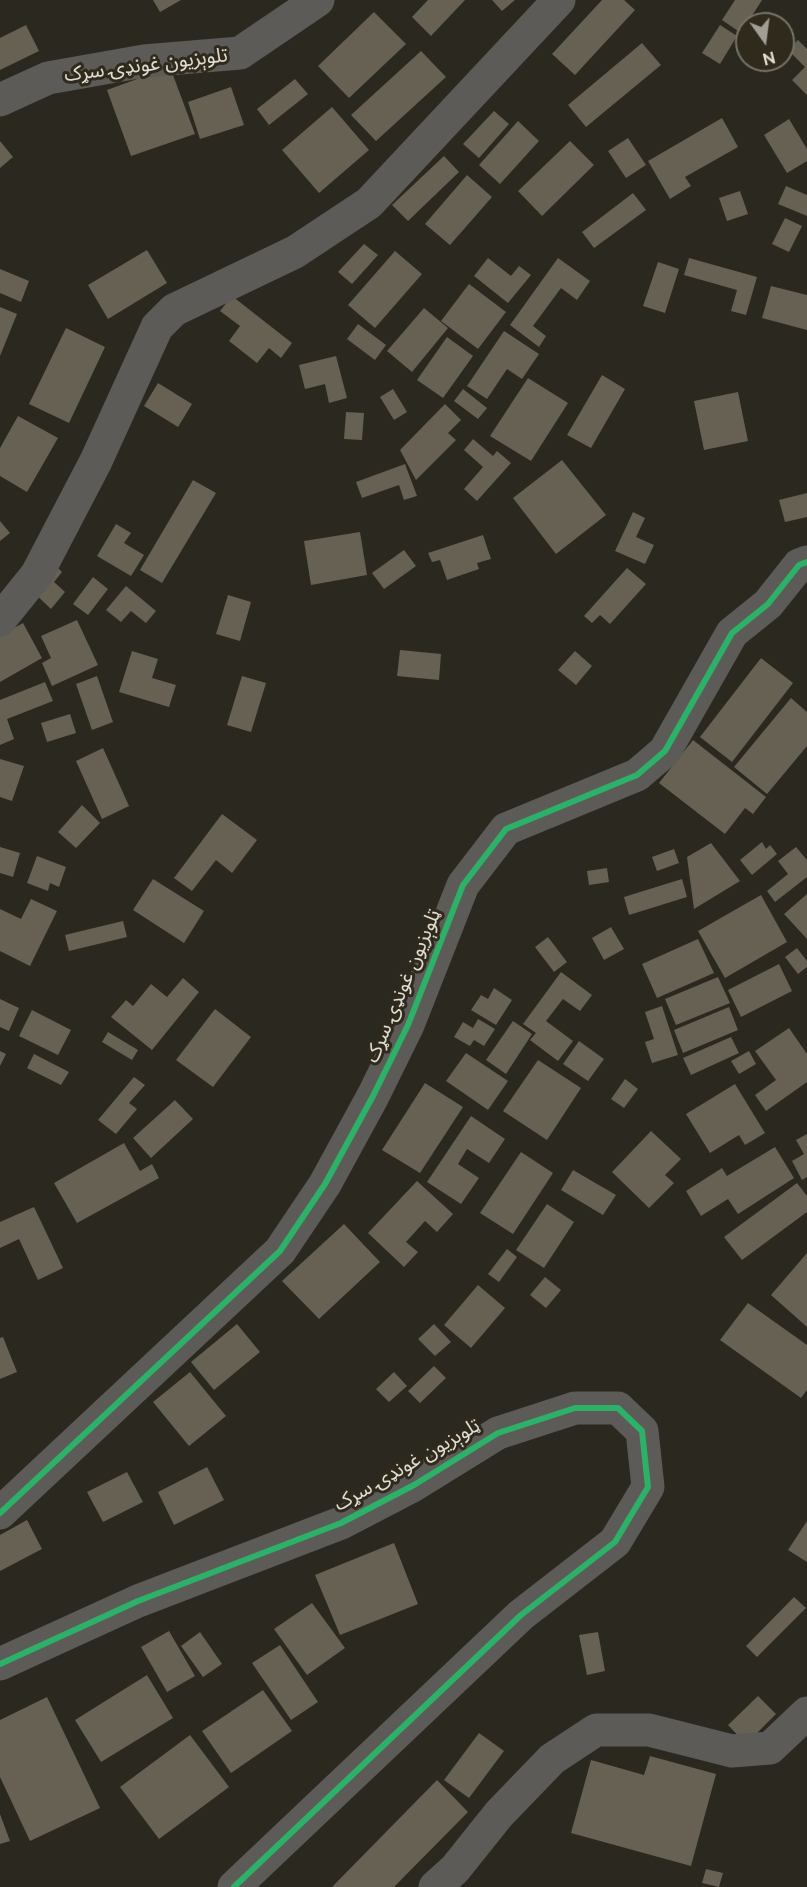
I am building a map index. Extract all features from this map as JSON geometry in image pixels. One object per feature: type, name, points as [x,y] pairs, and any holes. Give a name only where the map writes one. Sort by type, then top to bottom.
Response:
[{"type":"street","name":"تلوېزيون غونډۍ سړک","points":[[0,100],[48,78],[144,61],[240,53],[318,0]]},
{"type":"street","points":[[0,620],[37,574],[96,462],[157,327],[174,310],[295,252],[369,203],[559,0]]},
{"type":"street","name":"ټلوېزيون غونډۍ سړک","points":[[0,1513],[280,1251],[325,1184],[373,1096],[408,1025],[463,885],[506,829],[638,775],[665,751],[732,633],[768,604],[799,565],[807,562]]},
{"type":"street","name":"ټلوېزيون غونډۍ سړک","points":[[0,1664],[138,1601],[341,1523],[414,1485],[498,1432],[575,1408],[618,1408],[642,1431],[648,1487],[615,1542],[521,1614],[234,1887]]},
{"type":"street","points":[[435,1887],[455,1869],[499,1814],[552,1759],[596,1731],[649,1730],[732,1751],[771,1748],[807,1713]]},
{"type":"building","points":[[153,0],[181,0],[160,12]]},
{"type":"building","points":[[428,0],[465,0],[431,36],[412,17]]},
{"type":"building","points":[[492,0],[515,0],[502,11]]},
{"type":"building","points":[[602,0],[624,0],[635,10],[575,75],[552,54]]},
{"type":"building","points":[[735,0],[762,0],[754,12],[735,12],[735,29],[722,20]]},
{"type":"building","points":[[374,12],[406,44],[349,98],[318,66]]},
{"type":"building","points":[[26,25],[39,51],[0,70],[0,38]]},
{"type":"building","points":[[720,25],[735,35],[735,39],[720,64],[702,53]]},
{"type":"building","points":[[798,40],[807,49],[807,95],[792,80],[805,67],[795,57],[795,43]]},
{"type":"building","points":[[642,43],[661,65],[586,127],[568,105]]},
{"type":"building","points":[[421,51],[446,77],[376,141],[351,115]]},
{"type":"building","points":[[170,67],[195,134],[131,156],[107,90]]},
{"type":"building","points":[[295,79],[308,94],[269,125],[257,109]]},
{"type":"building","points":[[231,87],[244,125],[200,139],[188,102]]},
{"type":"building","points":[[332,107],[369,150],[319,193],[282,150]]},
{"type":"building","points":[[494,111],[509,124],[479,158],[463,144]]},
{"type":"building","points":[[722,118],[738,147],[685,177],[691,186],[670,199],[648,161]]},
{"type":"building","points":[[789,119],[807,149],[807,161],[787,173],[764,135]]},
{"type":"building","points":[[518,121],[539,141],[500,184],[479,165]]},
{"type":"building","points":[[628,138],[646,165],[626,178],[608,151]]},
{"type":"building","points":[[0,141],[13,157],[0,168]]},
{"type":"building","points":[[570,141],[594,165],[542,216],[518,191]]},
{"type":"building","points":[[444,156],[459,172],[408,221],[392,205]]},
{"type":"building","points":[[467,175],[492,197],[450,245],[425,224]]},
{"type":"building","points":[[786,186],[807,195],[807,216],[778,204]]},
{"type":"building","points":[[740,191],[748,214],[727,221],[719,198]]},
{"type":"building","points":[[633,193],[646,210],[594,248],[582,232]]},
{"type":"building","points":[[785,218],[802,226],[789,252],[772,244]]},
{"type":"building","points":[[364,244],[378,255],[352,284],[338,272]]},
{"type":"building","points":[[147,250],[167,283],[108,319],[88,285]]},
{"type":"building","points":[[395,251],[422,274],[375,328],[348,305]]},
{"type":"building","points":[[488,258],[511,276],[519,266],[531,275],[508,303],[474,276]]},
{"type":"building","points":[[558,258],[590,281],[577,300],[561,288],[533,326],[546,336],[539,347],[510,325]]},
{"type":"building","points":[[689,258],[757,277],[746,315],[731,311],[737,290],[684,275]]},
{"type":"building","points":[[658,262],[679,269],[665,313],[643,306]]},
{"type":"building","points":[[0,269],[29,281],[21,302],[0,293]]},
{"type":"building","points":[[469,284],[506,312],[478,349],[441,321]]},
{"type":"building","points":[[771,286],[807,295],[807,330],[762,318]]},
{"type":"building","points":[[232,296],[292,343],[281,358],[269,348],[257,363],[229,341],[240,326],[220,311]]},
{"type":"building","points":[[0,307],[17,314],[0,356]]},
{"type":"building","points":[[424,308],[448,328],[412,372],[387,351]]},
{"type":"building","points":[[358,324],[386,345],[375,360],[347,339]]},
{"type":"building","points":[[66,328],[105,347],[69,423],[29,404]]},
{"type":"building","points":[[504,331],[539,354],[522,379],[507,369],[487,399],[467,386]]},
{"type":"building","points":[[447,337],[473,356],[443,398],[417,380]]},
{"type":"building","points":[[336,356],[347,398],[329,403],[325,384],[305,389],[299,365]]},
{"type":"building","points":[[602,375],[625,389],[591,448],[567,435]]},
{"type":"building","points":[[528,378],[568,403],[531,461],[490,436]]},
{"type":"building","points":[[158,383],[192,404],[178,427],[144,406]]},
{"type":"building","points":[[393,389],[407,412],[394,420],[380,397]]},
{"type":"building","points":[[463,389],[487,408],[478,419],[454,401]]},
{"type":"building","points":[[738,392],[748,441],[704,450],[694,401]]},
{"type":"building","points":[[445,404],[461,420],[448,433],[456,440],[416,480],[400,450]]},
{"type":"building","points":[[346,412],[364,413],[362,440],[344,439]]},
{"type":"building","points":[[18,416],[58,438],[27,492],[0,476],[0,448]]},
{"type":"building","points":[[473,439],[493,456],[497,451],[511,463],[477,501],[464,489],[483,467],[464,450]]},
{"type":"building","points":[[562,460],[606,515],[556,554],[513,498]]},
{"type":"building","points":[[405,464],[417,496],[404,500],[399,485],[362,498],[356,482]]},
{"type":"building","points":[[193,480],[216,493],[162,583],[140,570]]},
{"type":"building","points":[[807,493],[807,517],[785,522],[779,500]]},
{"type":"building","points":[[633,512],[645,518],[636,537],[654,545],[645,564],[615,551]]},
{"type":"building","points":[[0,521],[10,533],[0,541]]},
{"type":"building","points":[[116,524],[131,533],[124,543],[144,555],[131,576],[97,556]]},
{"type":"building","points":[[360,532],[367,575],[311,585],[304,541]]},
{"type":"building","points":[[483,535],[491,559],[477,563],[479,569],[447,580],[440,560],[432,562],[428,553]]},
{"type":"building","points":[[404,550],[416,566],[384,589],[372,573]]},
{"type":"building","points":[[56,566],[62,572],[54,582],[65,592],[51,609],[33,592]]},
{"type":"building","points":[[627,568],[646,584],[610,624],[600,615],[592,623],[584,616]]},
{"type":"building","points":[[93,577],[108,589],[88,615],[73,604]]},
{"type":"building","points":[[126,586],[156,611],[146,623],[131,611],[121,622],[106,610]]},
{"type":"building","points":[[228,595],[251,602],[240,641],[216,634]]},
{"type":"building","points":[[77,620],[98,665],[52,686],[42,663],[51,658],[41,636]]},
{"type":"building","points":[[23,623],[42,658],[0,682],[0,636]]},
{"type":"building","points":[[400,650],[441,654],[439,680],[397,676]]},
{"type":"building","points":[[132,651],[158,659],[152,678],[176,685],[169,707],[119,692]]},
{"type":"building","points":[[575,651],[592,666],[576,685],[558,670]]},
{"type":"building","points":[[761,658],[793,683],[732,762],[700,737]]},
{"type":"building","points":[[97,676],[113,722],[92,730],[76,684]]},
{"type":"building","points":[[242,676],[266,683],[251,732],[227,725]]},
{"type":"building","points":[[45,682],[53,701],[7,719],[14,739],[0,745],[0,700]]},
{"type":"building","points":[[791,698],[807,712],[807,746],[767,794],[734,767]]},
{"type":"building","points":[[70,714],[76,733],[47,742],[41,723]]},
{"type":"building","points":[[693,740],[766,797],[753,814],[745,808],[725,834],[659,783]]},
{"type":"building","points":[[103,748],[129,806],[102,819],[76,761]]},
{"type":"building","points":[[0,759],[24,766],[12,801],[0,797]]},
{"type":"building","points":[[82,805],[100,823],[76,848],[58,832]]},
{"type":"building","points":[[222,814],[257,840],[232,873],[216,860],[192,891],[174,878]]},
{"type":"building","points":[[762,842],[766,849],[770,845],[777,854],[752,875],[740,860]]},
{"type":"building","points":[[711,843],[740,881],[694,909],[687,857]]},
{"type":"building","points":[[0,847],[20,853],[13,877],[0,873]]},
{"type":"building","points":[[796,847],[807,860],[807,877],[775,902],[767,891],[788,874],[778,861]]},
{"type":"building","points":[[674,849],[679,863],[657,871],[652,857]]},
{"type":"building","points":[[37,856],[66,867],[59,887],[50,883],[48,891],[27,883]]},
{"type":"building","points":[[607,868],[609,882],[589,885],[587,871]]},
{"type":"building","points":[[153,879],[204,911],[184,943],[133,910]]},
{"type":"building","points":[[682,879],[687,897],[629,915],[624,897]]},
{"type":"building","points":[[807,894],[807,939],[784,914]]},
{"type":"building","points":[[761,895],[787,942],[725,978],[698,931]]},
{"type":"building","points":[[31,899],[57,911],[30,966],[0,951],[0,909],[21,919]]},
{"type":"building","points":[[123,921],[127,937],[69,951],[65,935]]},
{"type":"building","points":[[611,927],[624,949],[604,960],[592,938]]},
{"type":"building","points":[[548,937],[567,962],[554,972],[535,947]]},
{"type":"building","points":[[698,939],[714,973],[657,998],[642,964]]},
{"type":"building","points":[[797,948],[807,961],[807,967],[798,974],[785,957]]},
{"type":"building","points":[[779,964],[792,991],[741,1017],[728,990]]},
{"type":"building","points":[[561,972],[592,995],[580,1011],[563,999],[546,1021],[573,1041],[558,1061],[530,1040],[536,1033],[523,1024]]},
{"type":"building","points":[[718,977],[730,1003],[676,1025],[665,999]]},
{"type":"building","points":[[183,978],[199,992],[152,1050],[111,1017],[126,1000],[133,1006],[151,984],[167,997]]},
{"type":"building","points":[[494,988],[512,1000],[496,1025],[471,1010],[481,995],[488,999]]},
{"type":"building","points":[[0,999],[19,1008],[9,1031],[0,1027]]},
{"type":"building","points":[[662,1006],[678,1055],[652,1063],[645,1042],[654,1039],[645,1012]]},
{"type":"building","points":[[729,1007],[738,1030],[683,1053],[674,1030]]},
{"type":"building","points":[[215,1009],[251,1037],[213,1087],[176,1060]]},
{"type":"building","points":[[32,1010],[71,1030],[58,1055],[19,1036]]},
{"type":"building","points":[[478,1019],[495,1029],[484,1046],[474,1040],[470,1046],[454,1037],[463,1022],[473,1028]]},
{"type":"building","points":[[513,1021],[532,1034],[506,1074],[486,1060]]},
{"type":"building","points":[[789,1028],[807,1054],[807,1082],[766,1111],[755,1095],[776,1080],[755,1051]]},
{"type":"building","points":[[108,1032],[138,1050],[132,1060],[102,1042]]},
{"type":"building","points":[[731,1037],[739,1053],[691,1075],[683,1058]]},
{"type":"building","points":[[579,1041],[604,1059],[588,1081],[563,1064]]},
{"type":"building","points":[[0,1051],[6,1054],[0,1066]]},
{"type":"building","points":[[749,1051],[756,1064],[739,1074],[731,1061]]},
{"type":"building","points":[[466,1053],[508,1081],[488,1110],[446,1081]]},
{"type":"building","points":[[34,1054],[69,1072],[61,1085],[27,1068]]},
{"type":"building","points":[[538,1060],[581,1088],[547,1140],[503,1111]]},
{"type":"building","points":[[134,1077],[145,1085],[129,1103],[137,1109],[116,1134],[98,1120]]},
{"type":"building","points":[[625,1079],[638,1089],[624,1108],[611,1099]]},
{"type":"building","points":[[425,1083],[463,1107],[420,1173],[382,1150]]},
{"type":"building","points":[[735,1084],[765,1133],[745,1145],[739,1135],[710,1153],[686,1114]]},
{"type":"building","points":[[175,1100],[193,1119],[151,1158],[133,1138]]},
{"type":"building","points":[[471,1116],[505,1139],[489,1163],[467,1149],[458,1164],[479,1178],[461,1204],[427,1182]]},
{"type":"building","points":[[651,1131],[681,1159],[665,1175],[674,1183],[649,1208],[612,1172]]},
{"type":"building","points":[[807,1134],[807,1177],[802,1180],[792,1161],[804,1154],[796,1140]]},
{"type":"building","points":[[124,1143],[140,1171],[152,1164],[159,1178],[77,1223],[54,1183]]},
{"type":"building","points":[[775,1147],[794,1178],[738,1214],[728,1199],[701,1216],[686,1191],[722,1168],[727,1176]]},
{"type":"building","points":[[521,1152],[553,1173],[513,1234],[480,1213]]},
{"type":"building","points":[[573,1170],[616,1195],[603,1215],[561,1190]]},
{"type":"building","points":[[417,1181],[453,1214],[437,1232],[425,1221],[406,1242],[418,1252],[404,1267],[368,1233]]},
{"type":"building","points":[[797,1183],[807,1196],[807,1212],[742,1260],[724,1237]]},
{"type":"building","points":[[547,1204],[574,1222],[544,1268],[516,1250]]},
{"type":"building","points":[[34,1207],[63,1268],[38,1280],[19,1239],[0,1248],[0,1222]]},
{"type":"building","points":[[344,1224],[380,1262],[319,1319],[282,1281]]},
{"type":"building","points":[[507,1249],[517,1257],[499,1282],[488,1274]]},
{"type":"building","points":[[807,1253],[807,1327],[771,1295]]},
{"type":"building","points":[[545,1277],[561,1290],[546,1308],[530,1295]]},
{"type":"building","points":[[478,1285],[505,1308],[471,1348],[444,1325]]},
{"type":"building","points":[[748,1303],[807,1345],[807,1390],[801,1398],[720,1340]]},
{"type":"building","points":[[237,1324],[260,1352],[214,1390],[191,1362]]},
{"type":"building","points":[[434,1324],[451,1342],[435,1356],[418,1339]]},
{"type":"building","points":[[3,1337],[17,1372],[0,1379],[0,1338]]},
{"type":"building","points":[[434,1366],[446,1378],[420,1403],[408,1391]]},
{"type":"building","points":[[190,1372],[226,1416],[189,1446],[153,1402]]},
{"type":"building","points":[[394,1372],[407,1386],[389,1402],[376,1389]]},
{"type":"building","points":[[207,1467],[224,1500],[174,1525],[158,1492]]},
{"type":"building","points":[[127,1472],[143,1502],[103,1522],[87,1492]]},
{"type":"building","points":[[27,1520],[42,1549],[0,1571],[0,1535]]},
{"type":"building","points":[[807,1521],[807,1562],[788,1550]]},
{"type":"building","points":[[394,1543],[418,1604],[340,1635],[315,1575]]},
{"type":"building","points":[[794,1597],[806,1608],[757,1657],[746,1646]]},
{"type":"building","points":[[312,1603],[345,1648],[307,1675],[274,1629]]},
{"type":"building","points":[[169,1631],[195,1676],[167,1692],[141,1647]]},
{"type":"building","points":[[200,1632],[222,1664],[203,1677],[181,1646]]},
{"type":"building","points":[[598,1632],[605,1671],[587,1675],[579,1635]]},
{"type":"building","points":[[280,1645],[318,1702],[291,1720],[252,1663]]},
{"type":"building","points":[[147,1675],[173,1718],[101,1762],[75,1720]]},
{"type":"building","points":[[263,1690],[292,1731],[231,1773],[202,1731]]},
{"type":"building","points":[[758,1696],[776,1714],[746,1744],[728,1725]]},
{"type":"building","points":[[47,1697],[100,1808],[30,1841],[0,1777],[0,1720]]},
{"type":"building","points":[[479,1733],[504,1751],[469,1798],[444,1780]]},
{"type":"building","points":[[190,1735],[229,1787],[159,1839],[120,1787]]},
{"type":"building","points":[[650,1756],[716,1774],[691,1866],[571,1833],[591,1760],[644,1775]]},
{"type":"building","points":[[437,1780],[468,1812],[394,1887],[332,1887]]},
{"type":"building","points":[[0,1814],[10,1841],[0,1844]]},
{"type":"building","points":[[706,1869],[723,1873],[719,1887],[702,1883]]},
{"type":"cycle path","points":[[0,1513],[280,1251],[325,1184],[373,1096],[408,1025],[463,885],[506,829],[637,775],[665,751],[732,633],[768,604],[799,565],[807,562]]},
{"type":"cycle path","points":[[0,1664],[138,1601],[341,1523],[414,1485],[498,1433],[575,1408],[618,1408],[642,1431],[648,1487],[615,1542],[521,1615],[234,1887]]}]
